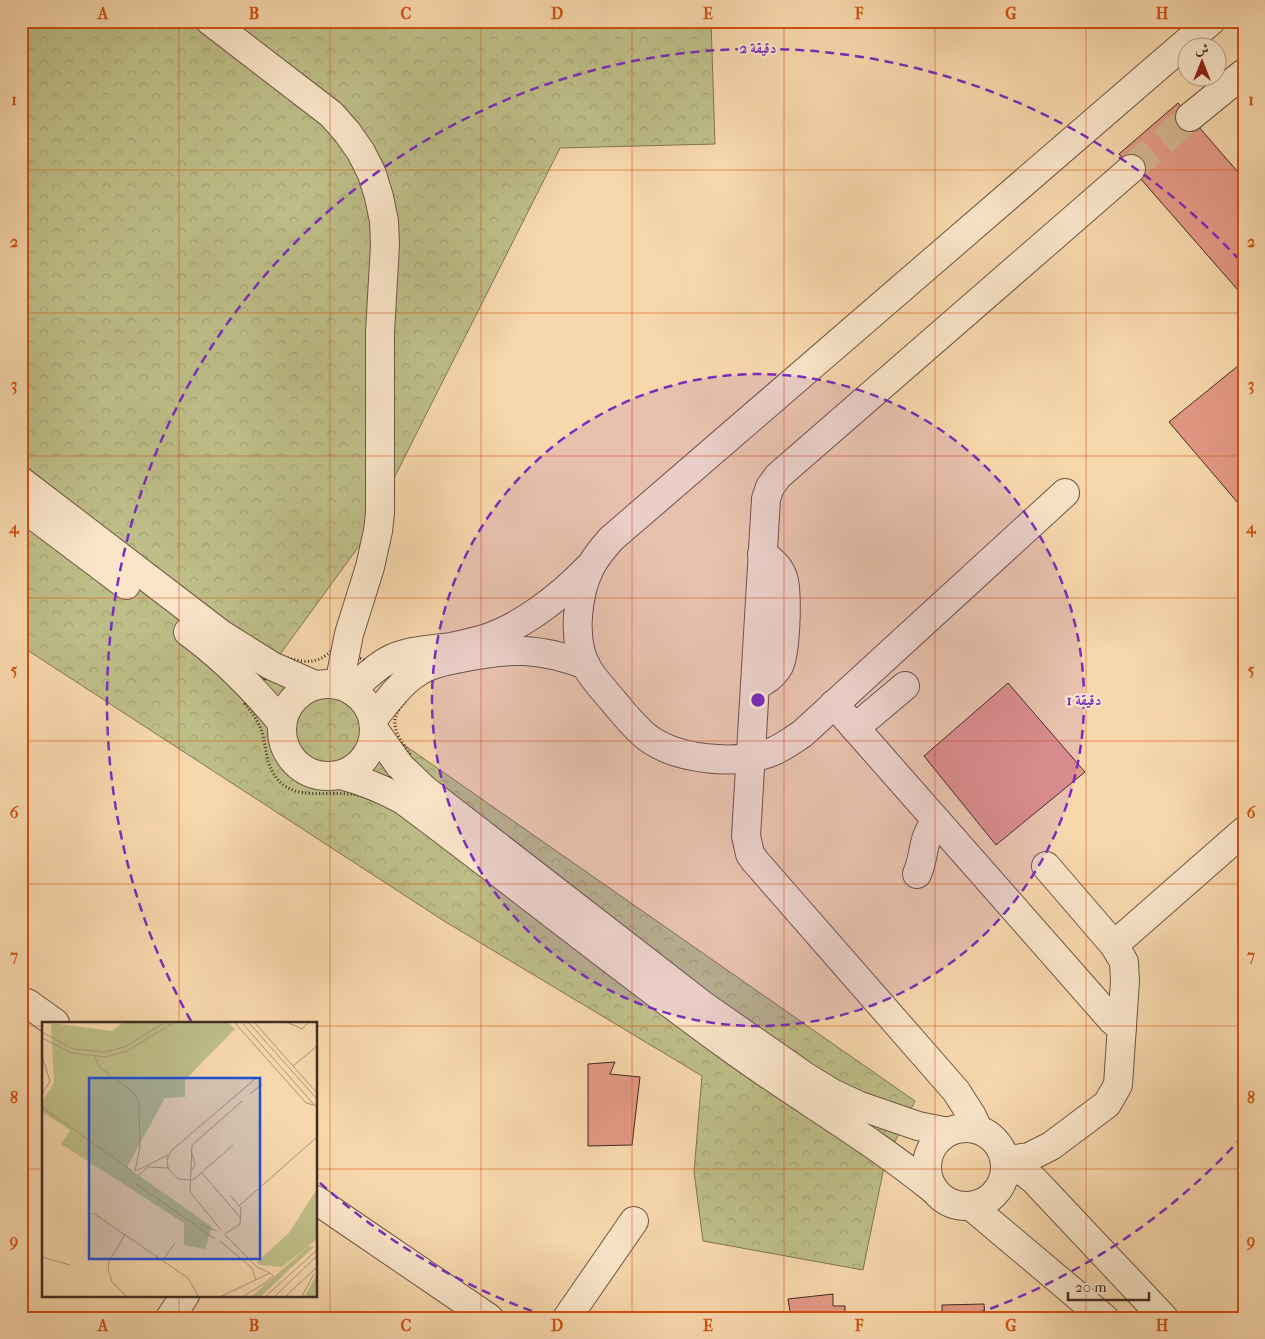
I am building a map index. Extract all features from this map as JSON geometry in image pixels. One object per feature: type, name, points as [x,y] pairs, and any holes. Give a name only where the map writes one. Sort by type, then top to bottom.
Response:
[{"type":"street","points":[[210,21],[331,114],[347,132],[361,152],[372,174],[384,221],[385,245],[380,332],[380,513],[372,558],[335,687]]},
{"type":"street","points":[[934,1190],[926,1169],[928,1158],[932,1147],[939,1138],[948,1132],[968,1128],[978,1130],[995,1140],[1001,1148],[1005,1160],[1005,1173],[997,1192],[990,1199],[971,1206],[960,1206],[941,1198],[934,1190],[870,1141],[748,1062],[695,1023],[403,800],[362,780],[341,775],[327,777],[302,769],[292,760],[285,749],[282,723],[285,711],[293,699],[303,691],[335,687],[407,652],[469,643],[518,623],[549,602],[578,579],[600,552],[624,528],[1211,21]]},
{"type":"street","points":[[1190,118],[1244,73]]},
{"type":"street","points":[[978,1130],[972,1116],[956,1091],[750,854],[746,836],[766,499],[770,487],[778,476],[1131,168]]},
{"type":"street","points":[[21,481],[221,634],[272,666],[335,687],[361,698],[368,708],[374,725],[400,766],[424,789],[655,968],[806,1077],[832,1093],[867,1109],[918,1126],[948,1132]]},
{"type":"street","points":[[591,565],[584,581],[578,615],[581,649],[586,665],[596,680],[634,726],[648,738],[676,753],[706,758],[751,757],[769,753],[786,745],[802,734],[1065,493]]},
{"type":"street","points":[[21,506],[204,643],[256,692],[282,723]]},
{"type":"street","points":[[341,775],[361,763],[368,754],[374,725],[398,689],[413,675],[431,666],[450,660],[501,651],[522,650],[544,652],[586,665]]},
{"type":"street","points":[[855,728],[905,686]]},
{"type":"street","points":[[834,704],[1112,1020],[1122,1028]]},
{"type":"street","points":[[917,874],[922,860],[925,838],[937,821]]},
{"type":"street","points":[[1114,945],[1244,831]]},
{"type":"street","points":[[1005,1160],[1029,1157],[1051,1146],[1107,1104],[1118,1085],[1126,971],[1120,953],[1114,945],[1046,866]]},
{"type":"street","points":[[27,1003],[54,1022]]},
{"type":"street","points":[[1005,1160],[1034,1180],[1164,1318]]},
{"type":"street","points":[[318,1201],[489,1318]]},
{"type":"street","points":[[971,1206],[1104,1318]]},
{"type":"street","points":[[567,1318],[634,1221]]},
{"type":"street","points":[[170,1318],[183,1296]]},
{"type":"path","points":[[334,648],[345,652],[380,666],[407,700],[396,713],[394,720],[395,728],[411,756],[386,781],[378,802],[363,796],[348,794],[306,794],[294,791],[283,784],[269,764],[258,721],[245,704],[256,692],[277,655],[301,662],[308,662],[323,658],[334,648]]},
{"type":"green space","points":[[21,21],[711,21],[715,144],[560,148],[362,542],[278,657],[915,1101],[885,1162],[863,1270],[703,1241],[694,1172],[702,1076],[444,921],[21,646]]},
{"type":"building","points":[[1178,103],[1244,179],[1244,297],[1119,154]]},
{"type":"building","points":[[1244,361],[1244,510],[1169,422]]},
{"type":"building","points":[[1008,683],[1085,772],[996,845],[924,756]]},
{"type":"building","points":[[615,1062],[610,1074],[640,1077],[632,1145],[588,1146],[588,1064]]},
{"type":"building","points":[[833,1294],[833,1306],[845,1306],[845,1318],[791,1318],[788,1299]]},
{"type":"building","points":[[984,1304],[985,1318],[942,1318],[942,1305]]},
{"type":"tunnel","points":[[1131,169],[1190,117]]}]
